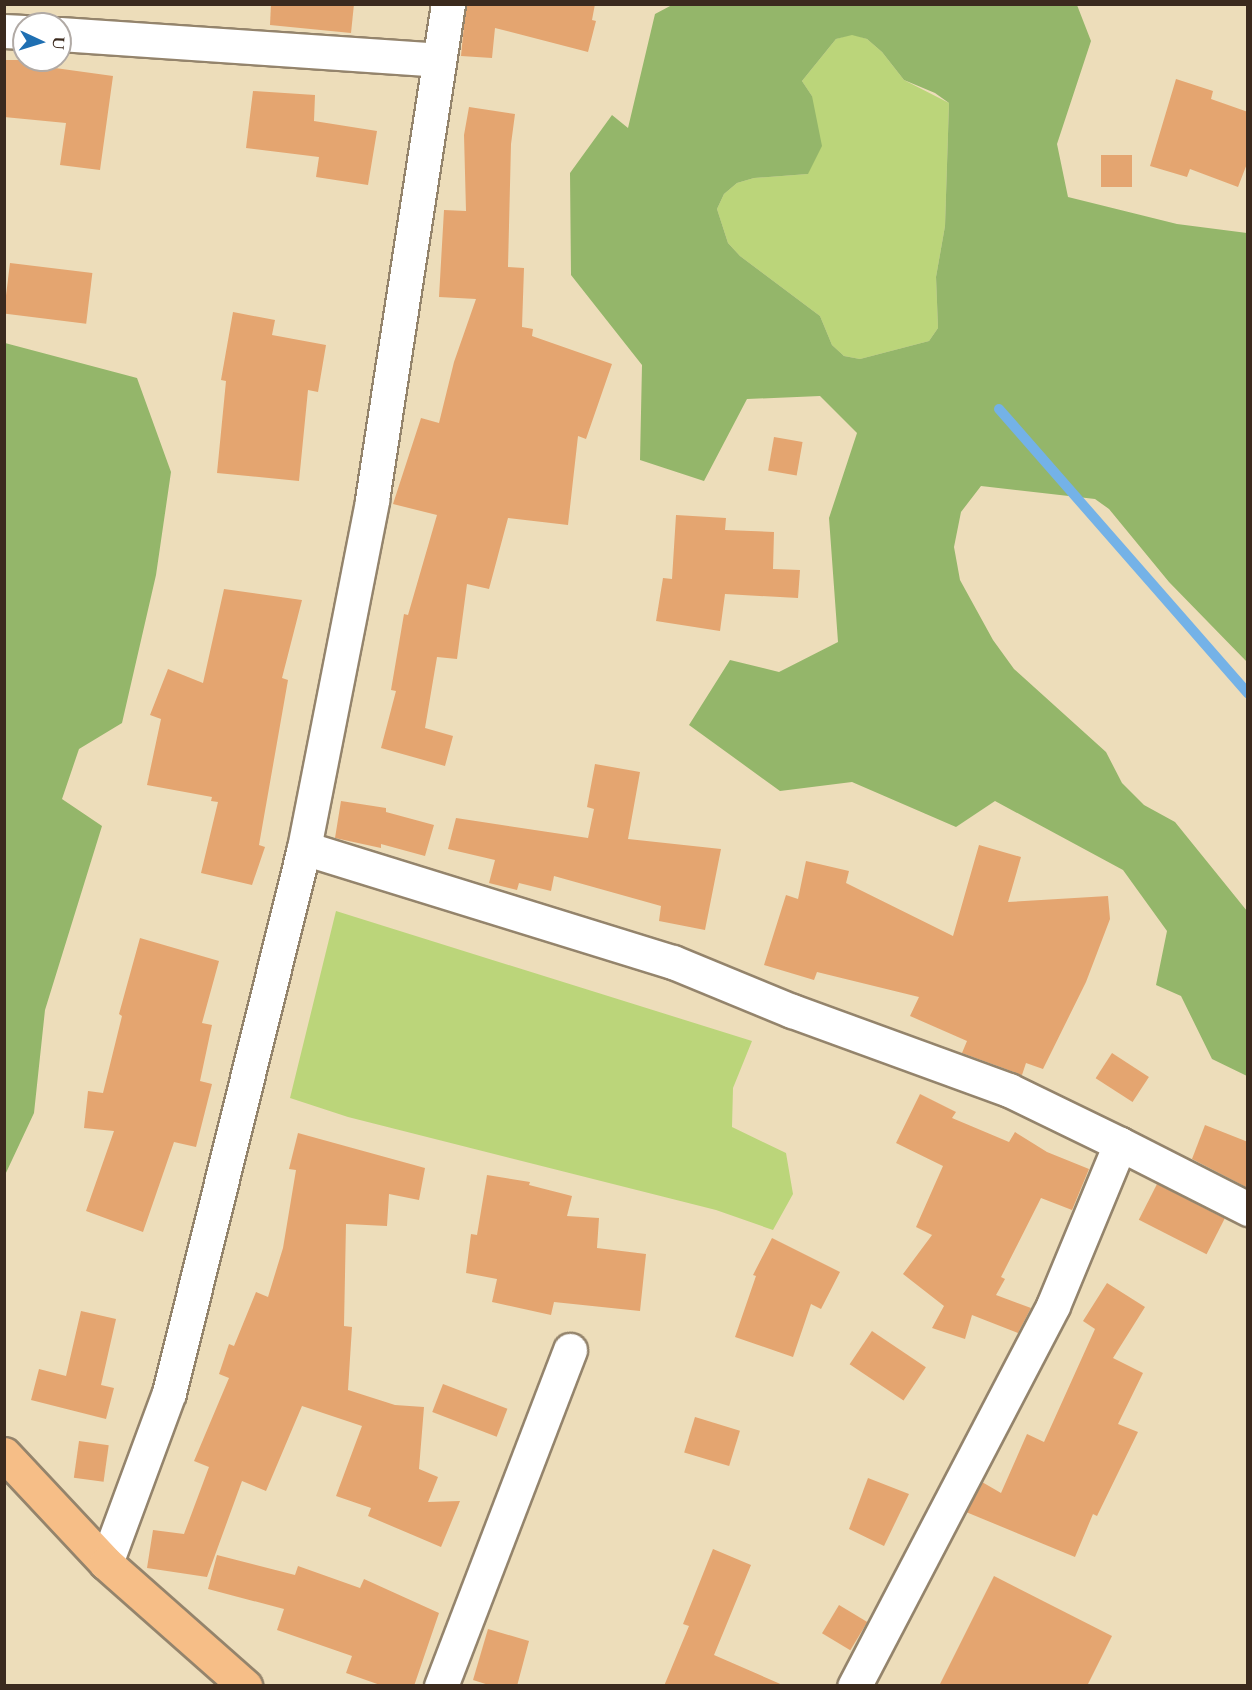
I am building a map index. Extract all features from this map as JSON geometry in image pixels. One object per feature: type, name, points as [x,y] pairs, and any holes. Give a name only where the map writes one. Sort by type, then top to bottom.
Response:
[{"type":"main road","points":[[4,1454],[106,1563],[245,1686]]},
{"type":"street","points":[[106,1563],[169,1392],[304,848],[372,500],[448,4]]},
{"type":"street","points":[[72,35],[438,60]]},
{"type":"street","points":[[304,848],[673,962],[792,1011],[1009,1090],[1248,1209]]},
{"type":"street","points":[[854,1686],[1053,1306],[1120,1144]]},
{"type":"street","points":[[441,1686],[570,1350]]},
{"type":"green space","points":[[672,5],[1077,5],[1091,41],[1057,144],[1068,197],[1177,224],[1247,233],[1247,662],[1169,582],[1109,509],[1095,499],[981,486],[961,512],[954,547],[960,580],[993,640],[1014,669],[1106,752],[1122,783],[1144,805],[1175,822],[1247,911],[1247,1076],[1212,1059],[1181,996],[1156,985],[1167,931],[1123,870],[995,801],[956,827],[852,782],[780,791],[689,725],[730,660],[779,672],[838,642],[829,518],[857,433],[820,396],[747,399],[704,481],[640,460],[642,365],[571,275],[570,173],[612,115],[628,128],[655,14]],"holes":[[[852,35],[867,39],[882,52],[904,80],[935,93],[949,103],[945,226],[936,277],[938,328],[929,341],[860,359],[844,356],[832,345],[820,316],[740,256],[728,243],[717,209],[724,194],[737,183],[754,178],[808,174],[822,146],[812,96],[802,81],[836,39]]]},
{"type":"green space","points":[[852,34],[867,39],[882,52],[904,80],[949,103],[945,226],[936,277],[938,328],[929,341],[860,359],[844,356],[832,345],[820,316],[740,256],[728,243],[717,209],[724,194],[737,183],[754,178],[808,174],[812,96],[802,81],[836,39]]},
{"type":"green space","points":[[5,343],[137,378],[171,472],[156,575],[122,723],[79,749],[62,799],[102,826],[45,1010],[34,1113],[5,1175]]},
{"type":"green space","points":[[336,911],[752,1041],[733,1088],[732,1127],[786,1153],[793,1194],[773,1230],[716,1210],[348,1117],[290,1098]]},
{"type":"building","points":[[271,4],[354,4],[351,33],[270,25]]},
{"type":"building","points":[[466,4],[595,4],[592,20],[596,21],[588,52],[495,28],[492,58],[461,56]]},
{"type":"building","points":[[4,60],[12,60],[12,72],[72,70],[113,76],[100,170],[60,165],[66,123],[4,117]]},
{"type":"building","points":[[1176,79],[1213,91],[1211,99],[1248,112],[1248,161],[1238,187],[1190,169],[1187,177],[1150,166]]},
{"type":"building","points":[[253,91],[315,95],[314,121],[377,131],[368,185],[316,177],[319,157],[246,148]]},
{"type":"building","points":[[469,107],[515,114],[511,144],[508,267],[524,268],[522,327],[533,329],[532,336],[612,364],[586,439],[578,436],[568,525],[508,518],[489,589],[467,584],[457,659],[437,657],[425,728],[453,736],[445,766],[381,748],[396,691],[391,690],[404,614],[408,615],[437,515],[393,504],[421,418],[439,423],[454,362],[476,299],[439,297],[444,210],[466,211],[464,135]]},
{"type":"building","points":[[1101,155],[1132,155],[1132,187],[1101,187]]},
{"type":"building","points":[[10,263],[92,273],[86,324],[4,314]]},
{"type":"building","points":[[233,312],[275,320],[272,335],[326,345],[318,392],[308,390],[299,481],[217,473],[226,381],[221,380]]},
{"type":"building","points":[[774,437],[803,442],[797,476],[768,470]]},
{"type":"building","points":[[676,515],[726,518],[725,530],[774,532],[773,569],[800,570],[798,598],[725,594],[720,631],[656,621],[663,578],[672,579]]},
{"type":"building","points":[[224,589],[302,600],[282,678],[288,680],[259,845],[265,847],[252,885],[201,873],[218,802],[211,801],[212,797],[147,785],[161,719],[150,715],[168,669],[203,683]]},
{"type":"building","points":[[595,764],[640,772],[628,839],[721,849],[705,930],[659,921],[661,906],[554,876],[551,891],[519,883],[517,890],[489,883],[495,860],[448,849],[456,818],[588,838],[594,809],[587,807]]},
{"type":"building","points":[[341,801],[386,808],[386,812],[434,825],[425,856],[381,844],[381,848],[335,838]]},
{"type":"building","points":[[979,845],[1021,857],[1008,902],[1108,896],[1110,919],[1086,982],[1043,1069],[1026,1063],[1022,1075],[962,1053],[967,1041],[910,1016],[919,997],[817,972],[814,980],[764,965],[786,895],[798,899],[806,861],[849,871],[846,883],[953,936]]},
{"type":"building","points":[[140,938],[219,961],[202,1023],[212,1025],[200,1081],[212,1084],[196,1147],[174,1142],[143,1232],[86,1211],[114,1131],[84,1128],[88,1091],[103,1093],[122,1016],[119,1014]]},
{"type":"building","points":[[1112,1053],[1149,1077],[1133,1102],[1096,1078]]},
{"type":"building","points":[[920,1094],[956,1112],[952,1118],[1009,1142],[1015,1132],[1047,1152],[1089,1169],[1072,1210],[1041,1198],[1001,1277],[1005,1279],[996,1295],[1031,1308],[1018,1333],[972,1315],[965,1339],[932,1328],[944,1306],[903,1274],[932,1235],[916,1227],[943,1166],[896,1143]]},
{"type":"building","points":[[1205,1125],[1248,1142],[1248,1188],[1192,1159]]},
{"type":"building","points":[[298,1133],[425,1168],[419,1200],[389,1194],[387,1226],[346,1224],[344,1326],[352,1327],[348,1390],[395,1405],[424,1407],[419,1469],[438,1477],[428,1502],[460,1501],[441,1547],[368,1516],[371,1508],[336,1496],[362,1426],[302,1406],[266,1491],[242,1481],[207,1577],[147,1568],[153,1530],[184,1534],[209,1467],[194,1461],[229,1378],[219,1374],[229,1344],[234,1346],[256,1292],[268,1297],[283,1248],[296,1170],[289,1169]]},
{"type":"building","points":[[487,1175],[530,1182],[529,1185],[572,1196],[567,1216],[599,1218],[597,1248],[646,1254],[640,1311],[554,1302],[551,1315],[492,1302],[497,1279],[466,1273],[471,1234],[477,1235]]},
{"type":"building","points":[[1157,1184],[1225,1219],[1207,1254],[1139,1220]]},
{"type":"building","points":[[772,1238],[840,1272],[821,1309],[811,1304],[793,1357],[735,1337],[756,1276],[753,1275]]},
{"type":"building","points":[[1107,1283],[1145,1307],[1113,1358],[1143,1373],[1118,1424],[1138,1432],[1097,1516],[1093,1514],[1075,1557],[966,1512],[982,1482],[1001,1493],[1027,1434],[1044,1442],[1095,1329],[1083,1321]]},
{"type":"building","points":[[81,1311],[116,1319],[101,1385],[114,1388],[106,1419],[31,1400],[39,1369],[66,1376]]},
{"type":"building","points":[[872,1331],[926,1367],[904,1401],[850,1364]]},
{"type":"building","points":[[443,1384],[507,1409],[497,1437],[432,1412]]},
{"type":"building","points":[[695,1417],[740,1431],[729,1466],[684,1452]]},
{"type":"building","points":[[79,1441],[109,1445],[104,1482],[74,1478]]},
{"type":"building","points":[[868,1478],[909,1494],[884,1546],[849,1529]]},
{"type":"building","points":[[713,1549],[751,1565],[714,1655],[785,1686],[664,1686],[689,1626],[683,1624]]},
{"type":"building","points":[[217,1555],[295,1575],[298,1566],[360,1588],[364,1579],[439,1613],[414,1686],[383,1686],[346,1673],[352,1656],[277,1630],[284,1609],[208,1589]]},
{"type":"building","points":[[994,1576],[1112,1636],[1087,1686],[939,1686]]},
{"type":"building","points":[[839,1605],[867,1622],[850,1650],[822,1633]]},
{"type":"building","points":[[488,1629],[529,1641],[517,1686],[492,1686],[473,1680]]},
{"type":"waterway","points":[[999,409],[1248,693]]}]
